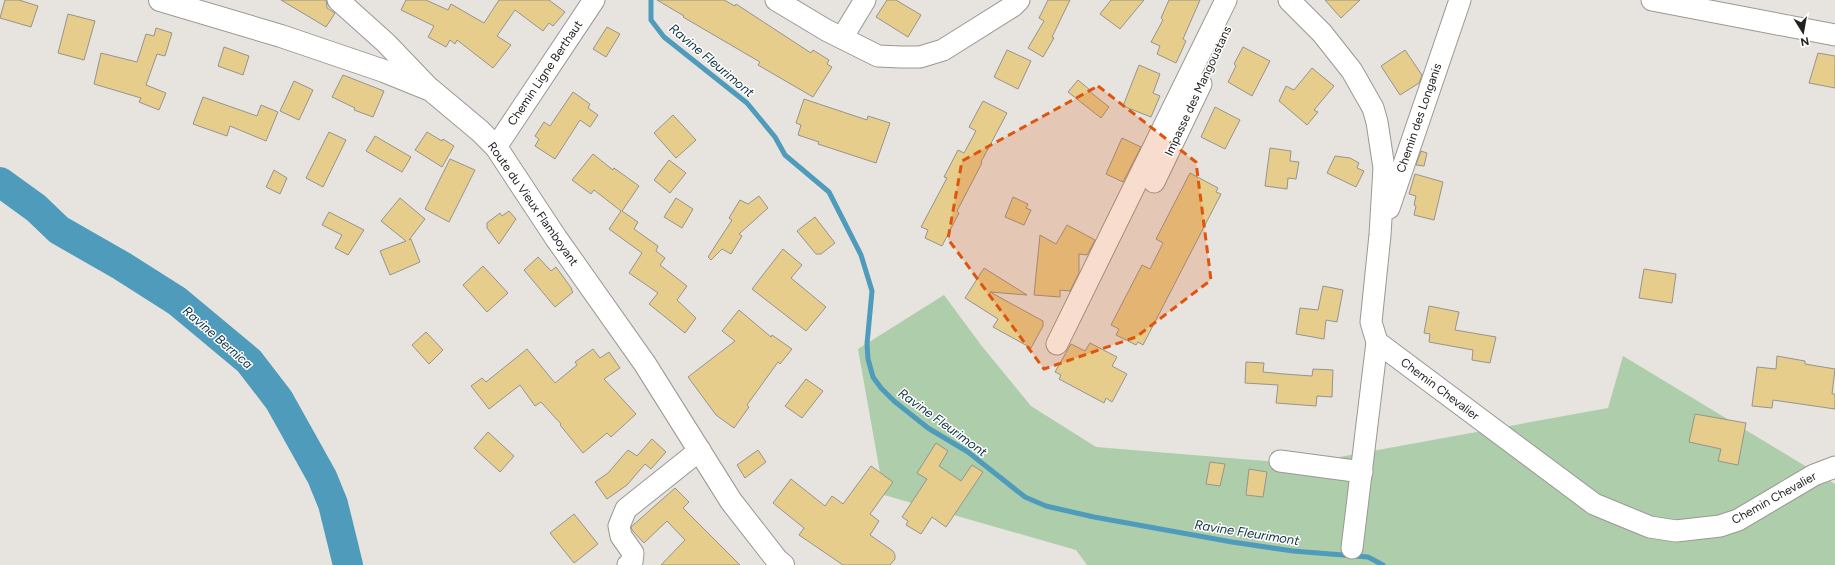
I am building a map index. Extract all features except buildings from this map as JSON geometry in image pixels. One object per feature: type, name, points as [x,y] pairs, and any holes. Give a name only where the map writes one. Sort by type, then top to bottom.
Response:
[{"type":"main road","name":"Route du Vieux Flamboyant","points":[[170,1],[281,36],[384,71],[431,90],[480,131],[496,147],[556,238],[645,364],[731,501],[777,560],[783,565]]},
{"type":"street","points":[[338,0],[392,49],[431,90]]},
{"type":"street","name":"Chemin Ligne Berthaut","points":[[496,147],[594,0]]},
{"type":"street","points":[[776,0],[842,38],[878,56],[920,57],[943,50],[1013,6],[1019,0]]},
{"type":"street","points":[[842,38],[865,0]]},
{"type":"street","points":[[1057,344],[1226,0]]},
{"type":"street","name":"Impasse des Mangoustans","points":[[1154,182],[1241,0]]},
{"type":"street","points":[[1289,0],[1322,33],[1352,71],[1373,108],[1377,122],[1384,168],[1380,235],[1371,322],[1377,342],[1352,548]]},
{"type":"street","name":"Chemin des Longanis","points":[[1380,235],[1424,102],[1460,0]]},
{"type":"street","points":[[1652,0],[1835,35]]},
{"type":"street","name":"Chemin Chevalier","points":[[1377,342],[1594,504],[1650,527],[1676,531],[1726,524],[1738,520],[1814,475],[1835,467]]},
{"type":"street","points":[[628,565],[632,562],[633,552],[621,536],[619,526],[626,509],[700,450]]},
{"type":"street","points":[[1280,462],[1362,472]]},
{"type":"highlighted area","points":[[1098,86],[1196,162],[1211,280],[1136,337],[1044,369],[948,239],[962,161]]},
{"type":"green space","points":[[944,295],[981,345],[1031,406],[1096,447],[1301,464],[1608,408],[1623,356],[1835,484],[1835,565],[1087,565],[1076,550],[884,495],[858,349]]},
{"type":"waterway","name":"Ravine Fleurimont","points":[[651,0],[651,20],[664,37],[747,103],[775,137],[785,155],[829,192],[861,255],[872,291],[867,344],[868,359],[873,377],[881,388],[894,401],[928,428],[968,452],[1025,497],[1046,506],[1094,517],[1232,542],[1293,551],[1368,557],[1383,565]]},
{"type":"waterway","name":"Ravine Bernica","points":[[0,182],[36,208],[59,230],[122,266],[177,301],[249,361],[279,400],[322,477],[333,504],[348,565]]}]
